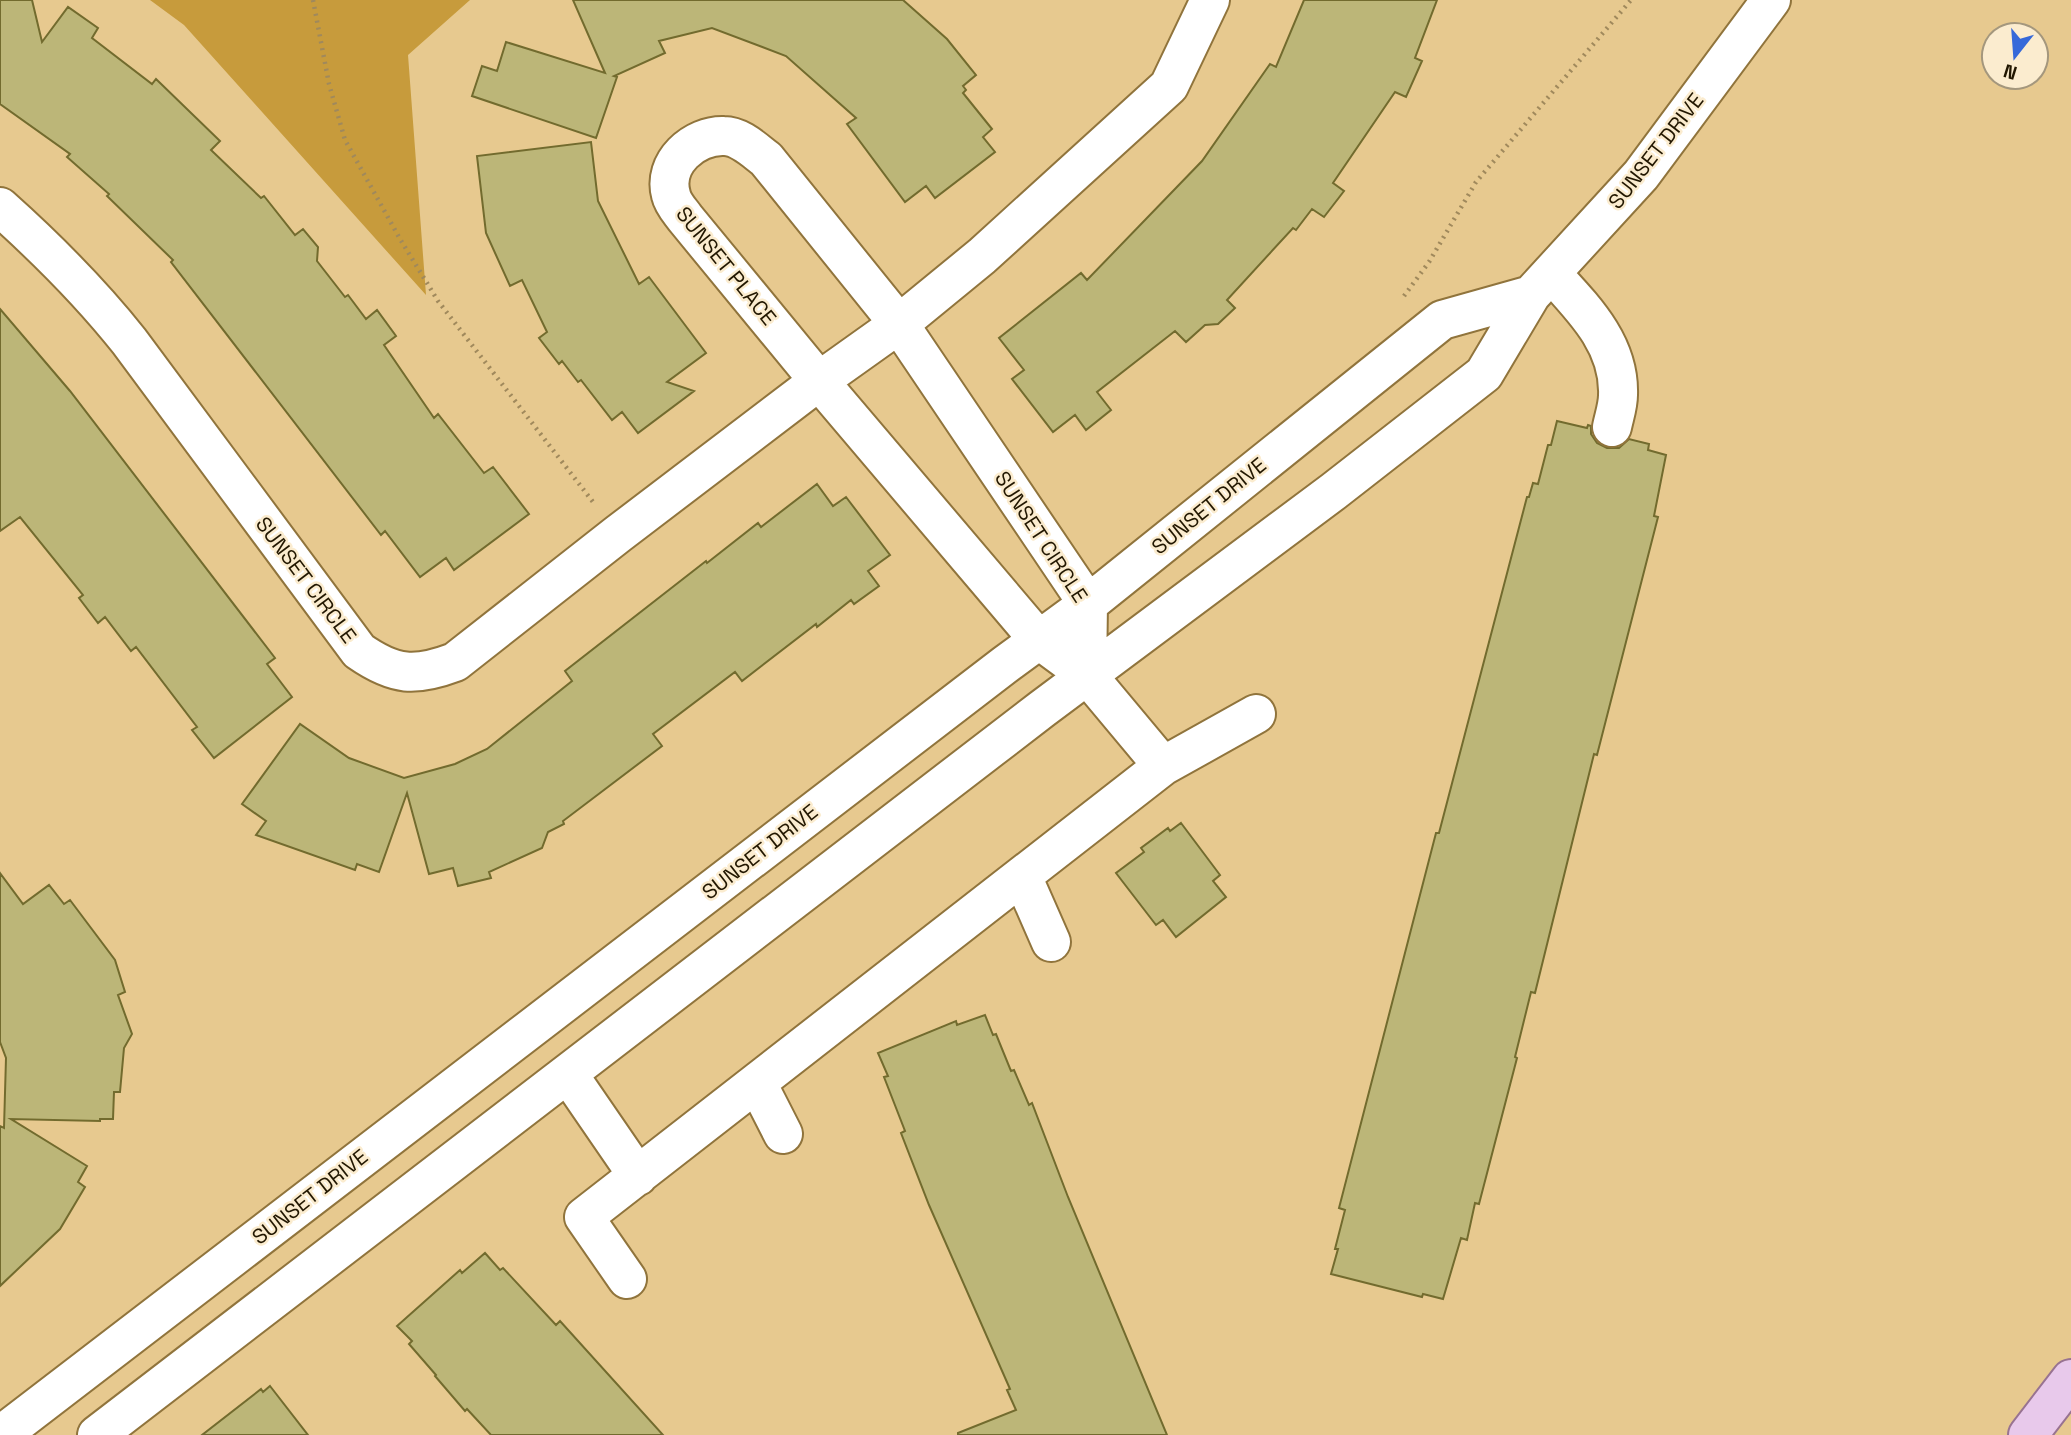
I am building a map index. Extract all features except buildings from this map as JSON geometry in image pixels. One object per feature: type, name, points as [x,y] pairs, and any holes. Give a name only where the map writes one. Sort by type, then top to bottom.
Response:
[{"type":"main road","points":[[2028,1435],[2071,1379]]},
{"type":"street","name":"SUNSET CIRCLE","points":[[0,207],[47,249],[92,295],[359,651],[378,665],[406,673],[432,670],[455,662],[819,381],[900,324],[982,256],[1169,86],[1210,0]]},
{"type":"street","name":"SUNSET DRIVE","points":[[97,1435],[1087,675],[1334,491],[1485,374],[1541,284],[1642,175],[1771,0]]},
{"type":"street","name":"SUNSET PLACE","points":[[819,381],[677,207],[671,195],[670,180],[681,153],[692,144],[725,136],[744,142],[766,159],[900,324]]},
{"type":"street","name":"SUNSET DRIVE","points":[[1,1435],[1038,639],[1088,604],[1442,320],[1541,284]]},
{"type":"street","points":[[1541,284],[1589,315],[1608,348],[1616,369],[1618,396],[1612,428]]},
{"type":"street","name":"SUNSET CIRCLE","points":[[900,324],[1088,604],[1087,675]]},
{"type":"street","points":[[819,381],[1038,639],[1087,675],[1163,766]]},
{"type":"street","points":[[627,1279],[584,1217],[1163,766],[1255,714]]},
{"type":"street","points":[[1022,876],[1051,942]]},
{"type":"street","points":[[568,1073],[638,1176]]},
{"type":"street","points":[[757,1083],[783,1133]]},
{"type":"path","points":[[313,0],[328,84],[345,140],[400,239],[438,301],[618,534]]},
{"type":"path","points":[[1403,297],[1429,262],[1476,182],[1631,0]]},
{"type":"shaded area","points":[[150,0],[470,0],[408,55],[426,295],[184,25]]}]
